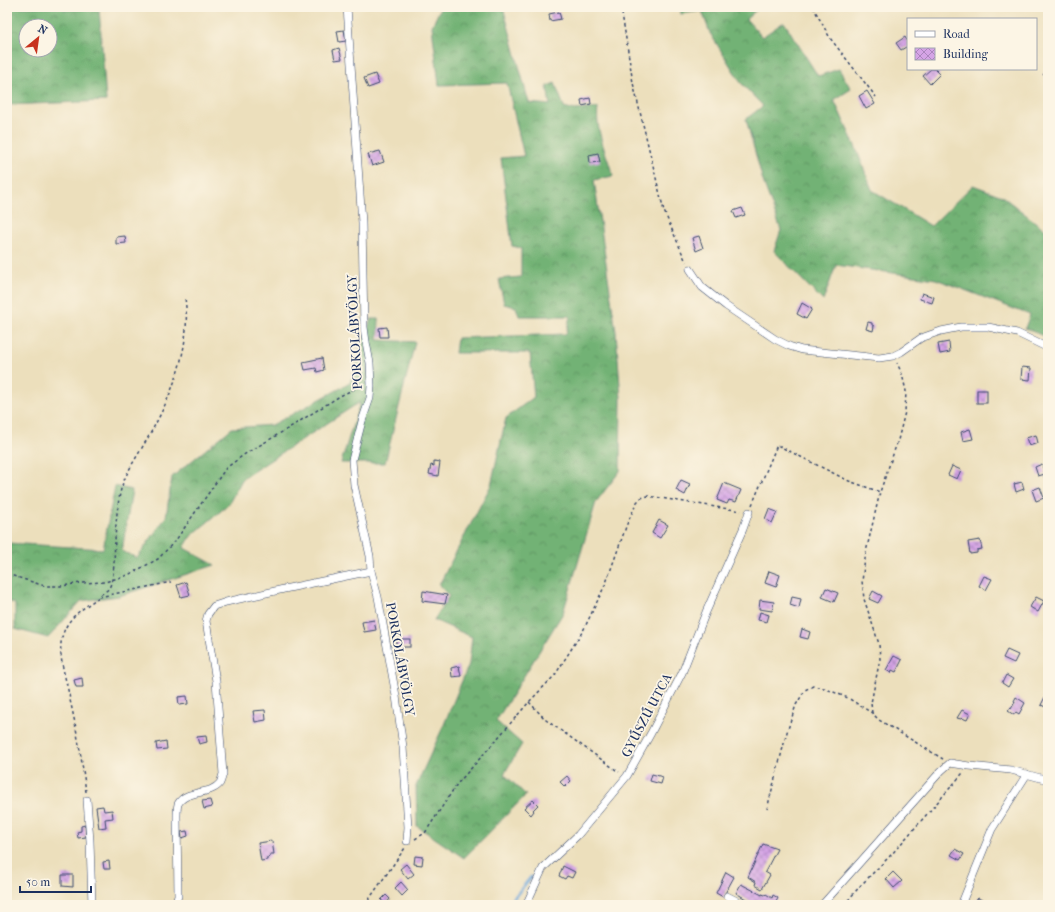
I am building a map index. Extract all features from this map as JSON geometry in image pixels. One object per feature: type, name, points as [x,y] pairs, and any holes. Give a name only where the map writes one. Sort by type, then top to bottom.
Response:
[{"type":"street","name":"PORKOLÁBVÖLGY","points":[[347,7],[362,223],[364,327],[370,363],[371,383],[370,398],[362,421],[352,460],[354,485],[371,571],[378,597],[396,696],[403,747],[408,827],[407,841]]},
{"type":"street","points":[[690,269],[702,287],[726,306],[775,339],[789,346],[802,350],[879,358],[893,356],[921,338],[941,331],[961,327],[988,327],[1017,333],[1048,348]]},
{"type":"street","name":"GYŰSZŰ UTCA","points":[[526,905],[543,868],[578,835],[626,777],[651,733],[682,673],[706,612],[743,529],[749,512]]},
{"type":"street","points":[[175,905],[178,896],[178,805],[182,799],[189,795],[214,788],[220,783],[223,774],[216,681],[206,621],[208,614],[214,606],[226,602],[371,571]]},
{"type":"street","points":[[822,905],[950,763],[1011,770],[1048,780]]},
{"type":"street","points":[[961,905],[992,829],[1027,774]]},
{"type":"street","points":[[87,800],[92,905]]},
{"type":"street","points":[[727,896],[745,905]]},
{"type":"path","points":[[621,7],[633,83],[664,211],[690,269]]},
{"type":"path","points":[[812,7],[830,38],[876,97]]},
{"type":"path","points":[[1043,74],[1048,78]]},
{"type":"path","points":[[87,800],[83,764],[63,668],[60,647],[62,634],[69,622],[81,609],[109,588],[112,580],[118,506],[123,484],[167,402],[178,375],[185,341],[187,309],[185,298]]},
{"type":"path","points":[[872,713],[871,703],[880,659],[879,644],[864,599],[862,580],[866,552],[880,492],[898,440],[905,412],[906,391],[902,374],[893,356]]},
{"type":"path","points":[[7,574],[45,586],[105,582],[128,575],[158,559],[176,540],[226,468],[245,454],[340,396],[371,383]]},
{"type":"path","points":[[365,905],[400,856],[407,845],[407,841],[418,838],[424,834],[457,784],[529,702],[555,675],[584,629],[606,583],[627,524],[637,502],[641,498],[648,496],[749,512],[777,446],[849,480],[880,492]]},
{"type":"path","points":[[1044,476],[1048,482]]},
{"type":"path","points":[[97,598],[171,582]]},
{"type":"path","points":[[767,809],[787,732],[796,705],[805,690],[813,686],[824,688],[848,698],[872,713],[879,720],[950,763]]},
{"type":"path","points":[[529,702],[546,720],[626,777]]},
{"type":"path","points":[[844,905],[861,885],[892,854],[969,766]]},
{"type":"green space","points":[[7,7],[64,7],[64,10],[99,8],[106,101],[7,105]]},
{"type":"green space","points":[[441,7],[503,7],[529,103],[550,105],[547,86],[555,83],[564,107],[575,110],[598,108],[598,125],[613,176],[594,180],[616,332],[621,399],[620,471],[596,502],[563,613],[496,721],[522,744],[504,774],[526,795],[464,858],[417,826],[416,786],[443,727],[469,664],[472,637],[434,620],[449,596],[439,585],[491,485],[506,418],[534,397],[530,353],[455,353],[457,338],[566,334],[570,316],[519,316],[516,307],[504,304],[499,279],[521,277],[521,248],[512,246],[501,158],[524,156],[507,83],[439,85],[432,26]]},
{"type":"green space","points":[[680,7],[760,7],[746,19],[762,37],[784,22],[818,76],[839,69],[851,89],[834,100],[856,148],[872,190],[931,226],[973,185],[1002,196],[1048,232],[1048,338],[1025,328],[1030,315],[936,279],[836,265],[823,301],[774,251],[781,230],[763,181],[746,119],[763,106],[741,83],[710,33],[702,11],[681,14]]},
{"type":"green space","points":[[371,319],[379,319],[378,340],[415,342],[385,463],[341,463],[360,402],[243,478],[228,505],[191,536],[184,548],[215,565],[119,596],[81,601],[48,638],[15,629],[15,604],[7,601],[7,543],[103,549],[115,486],[132,490],[122,551],[137,558],[166,517],[172,477],[232,428],[272,425],[350,383]]},
{"type":"building","points":[[559,12],[561,19],[550,21],[549,14]]},
{"type":"building","points":[[344,30],[346,41],[339,42],[337,31]]},
{"type":"building","points":[[905,37],[907,40],[907,48],[906,47],[901,50],[896,43]]},
{"type":"building","points":[[339,48],[342,59],[335,60],[333,50]]},
{"type":"building","points":[[930,70],[936,70],[940,74],[930,84],[923,76]]},
{"type":"building","points":[[375,74],[379,84],[368,88],[364,78]]},
{"type":"building","points":[[867,91],[875,104],[866,109],[859,96]]},
{"type":"building","points":[[590,98],[591,104],[582,106],[581,100]]},
{"type":"building","points":[[380,151],[384,162],[372,166],[368,154]]},
{"type":"building","points":[[598,153],[600,162],[590,163],[589,155]]},
{"type":"building","points":[[742,208],[745,215],[736,218],[733,211]]},
{"type":"building","points":[[125,236],[126,243],[116,244],[116,237]]},
{"type":"building","points":[[699,236],[703,248],[696,251],[692,238]]},
{"type":"building","points":[[922,293],[934,297],[932,303],[920,299]]},
{"type":"building","points":[[802,303],[812,309],[806,319],[797,314]]},
{"type":"building","points":[[868,322],[872,323],[874,326],[873,331],[866,329]]},
{"type":"building","points":[[387,327],[388,337],[380,337],[379,328]]},
{"type":"building","points":[[949,342],[950,352],[940,354],[938,344]]},
{"type":"building","points":[[322,358],[324,370],[317,372],[316,368],[305,370],[303,362]]},
{"type":"building","points":[[1022,367],[1031,368],[1030,380],[1021,379]]},
{"type":"building","points":[[977,390],[987,390],[987,403],[977,403]]},
{"type":"building","points":[[970,429],[973,439],[963,441],[961,432]]},
{"type":"building","points":[[1036,435],[1038,443],[1029,446],[1026,438]]},
{"type":"building","points":[[434,461],[440,462],[438,476],[429,474],[431,465],[434,466]]},
{"type":"building","points":[[1042,464],[1045,474],[1038,476],[1035,467]]},
{"type":"building","points":[[952,466],[961,470],[957,479],[948,475]]},
{"type":"building","points":[[681,480],[690,484],[685,495],[676,490]]},
{"type":"building","points":[[1022,482],[1024,489],[1016,492],[1014,484]]},
{"type":"building","points":[[724,483],[741,490],[736,502],[729,500],[727,504],[717,500]]},
{"type":"building","points":[[1040,487],[1044,498],[1036,501],[1032,490]]},
{"type":"building","points":[[769,509],[777,512],[772,523],[765,519]]},
{"type":"building","points":[[659,520],[668,525],[660,538],[652,533]]},
{"type":"building","points":[[980,540],[982,549],[977,550],[977,553],[970,554],[968,542]]},
{"type":"building","points":[[769,571],[780,575],[776,587],[765,583]]},
{"type":"building","points":[[984,576],[992,579],[986,590],[979,586]]},
{"type":"building","points":[[186,582],[190,595],[181,597],[177,585]]},
{"type":"building","points":[[826,588],[838,593],[834,602],[822,597]]},
{"type":"building","points":[[423,591],[447,595],[445,604],[422,601]]},
{"type":"building","points":[[873,591],[882,596],[878,603],[869,599]]},
{"type":"building","points":[[792,597],[801,599],[799,608],[790,605]]},
{"type":"building","points":[[1036,597],[1044,601],[1038,612],[1030,607]]},
{"type":"building","points":[[760,600],[774,602],[772,611],[759,609]]},
{"type":"building","points":[[760,612],[769,615],[767,622],[758,620]]},
{"type":"building","points":[[374,620],[376,630],[364,632],[362,622]]},
{"type":"building","points":[[802,629],[810,632],[808,639],[800,637]]},
{"type":"building","points":[[396,639],[410,639],[410,647],[396,647]]},
{"type":"building","points":[[1007,650],[1018,655],[1014,663],[1003,658]]},
{"type":"building","points":[[894,656],[902,660],[896,672],[892,670],[891,673],[886,670]]},
{"type":"building","points":[[459,666],[461,676],[452,677],[451,668]]},
{"type":"building","points":[[1006,675],[1013,679],[1008,687],[1002,683]]},
{"type":"building","points":[[82,678],[83,687],[76,687],[74,680]]},
{"type":"building","points":[[187,696],[188,704],[179,705],[178,697]]},
{"type":"building","points":[[1016,697],[1025,703],[1019,714],[1016,712],[1014,715],[1008,711],[1015,702]]},
{"type":"building","points":[[1045,697],[1048,699],[1048,708],[1041,705]]},
{"type":"building","points":[[265,710],[266,720],[255,722],[253,711]]},
{"type":"building","points":[[962,710],[970,714],[967,720],[957,718]]},
{"type":"building","points":[[206,736],[207,742],[199,744],[197,737]]},
{"type":"building","points":[[166,741],[167,749],[157,750],[156,743]]},
{"type":"building","points":[[652,774],[663,777],[661,784],[650,781]]},
{"type":"building","points":[[567,776],[571,781],[565,787],[560,782]]},
{"type":"building","points":[[210,800],[212,807],[204,809],[202,801]]},
{"type":"building","points":[[533,800],[538,805],[533,810],[534,811],[531,815],[524,808]]},
{"type":"building","points":[[103,806],[104,811],[112,810],[113,818],[105,819],[106,827],[99,828],[96,807]]},
{"type":"building","points":[[85,825],[86,837],[78,838],[77,832],[81,831],[81,826]]},
{"type":"building","points":[[187,831],[188,836],[182,838],[181,832]]},
{"type":"building","points":[[272,841],[274,854],[270,854],[270,857],[267,858],[267,860],[261,861],[258,843]]},
{"type":"building","points":[[763,844],[777,849],[765,872],[770,875],[762,889],[755,885],[756,882],[748,877]]},
{"type":"building","points":[[955,849],[964,854],[960,860],[951,855]]},
{"type":"building","points":[[415,856],[423,857],[422,865],[414,864]]},
{"type":"building","points":[[109,861],[110,869],[104,869],[103,862]]},
{"type":"building","points":[[406,864],[414,874],[408,879],[400,869]]},
{"type":"building","points":[[563,866],[575,872],[572,878],[567,876],[565,879],[559,876]]},
{"type":"building","points":[[726,872],[734,877],[723,897],[716,893]]},
{"type":"building","points":[[893,872],[902,881],[894,888],[886,879]]},
{"type":"building","points":[[62,875],[73,875],[73,887],[62,886]]},
{"type":"building","points":[[401,882],[408,890],[402,896],[395,888]]},
{"type":"building","points":[[741,884],[762,895],[766,894],[772,898],[773,895],[778,898],[776,902],[782,905],[756,905],[736,893]]},
{"type":"building","points":[[386,895],[390,899],[386,904],[381,900]]},
{"type":"building","points":[[978,898],[984,901],[981,905],[975,902]]},
{"type":"waterway","points":[[508,905],[531,877]]}]
